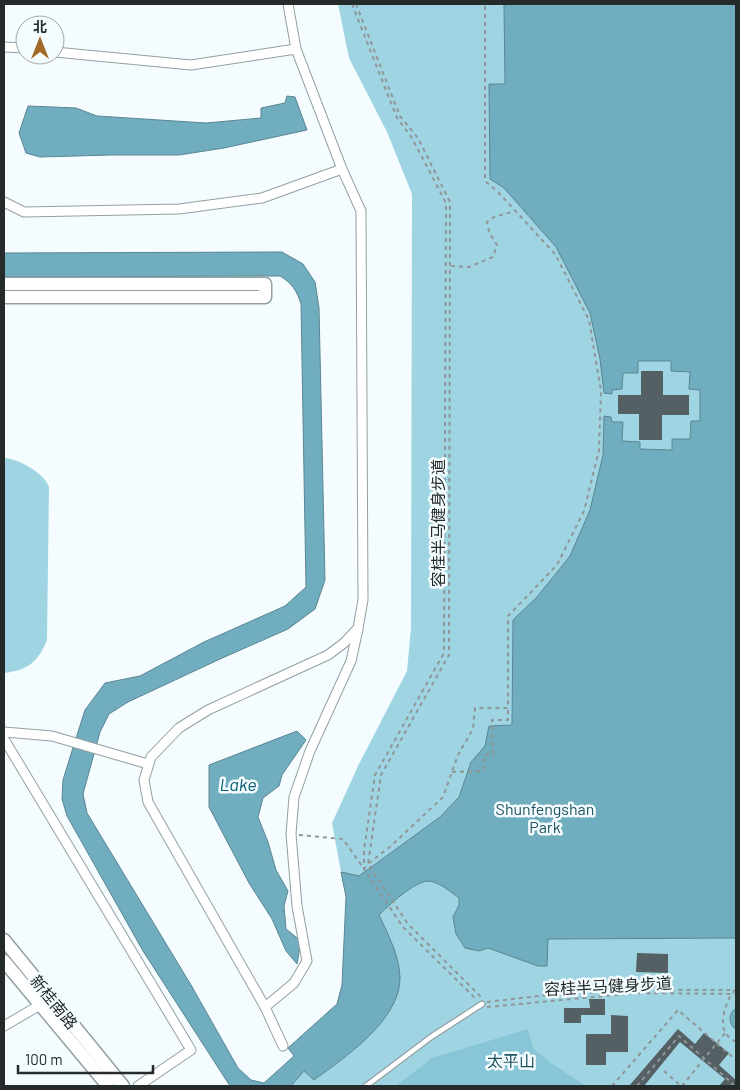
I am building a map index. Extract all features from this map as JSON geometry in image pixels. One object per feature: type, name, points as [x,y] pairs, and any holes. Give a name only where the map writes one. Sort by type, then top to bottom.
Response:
[{"type":"street","points":[[264,1007],[294,983],[308,961],[297,906],[291,834],[294,797],[310,751],[352,661],[363,600],[364,581],[361,211],[342,170],[296,50],[288,4]]},
{"type":"street","points":[[65,53],[191,65],[296,50]]},
{"type":"street","points":[[4,202],[24,212],[179,209],[262,198],[342,170]]},
{"type":"street","points":[[4,284],[265,284],[265,297],[4,297]]},
{"type":"street","points":[[283,1046],[264,1007],[148,802],[144,780],[150,757],[179,728],[208,710],[328,655],[344,644],[358,628]]},
{"type":"street","points":[[4,732],[52,736],[148,764]]},
{"type":"street","points":[[4,739],[191,1050],[138,1086]]},
{"type":"street","name":"新桂南路","points":[[4,940],[123,1086]]},
{"type":"street","points":[[4,961],[108,1086]]},
{"type":"street","points":[[4,1026],[40,1005]]},
{"type":"lane","points":[[366,1086],[431,1037],[484,1003]]},
{"type":"path","name":"容桂半马健身步道","points":[[354,4],[400,116],[418,138],[450,202],[449,655],[381,775],[368,864]]},
{"type":"path","points":[[354,4],[398,118],[412,138],[446,203],[444,653],[374,775],[364,850],[364,870]]},
{"type":"path","points":[[452,772],[483,772],[484,754],[493,754],[492,720],[508,720],[508,616],[557,564],[584,511],[599,450],[601,391],[589,320],[556,254],[497,191],[485,181],[485,4]]},
{"type":"path","points":[[450,266],[469,266],[494,257],[497,245],[489,232],[487,222],[494,217],[515,211]]},
{"type":"path","points":[[364,870],[368,864],[391,846],[443,797],[458,755],[473,729],[475,708],[508,708]]},
{"type":"path","points":[[291,834],[343,839],[403,927],[471,995],[484,1003],[548,995],[643,990],[736,990]]},
{"type":"path","points":[[368,864],[408,924],[484,1003]]},
{"type":"path","points":[[736,990],[731,994],[723,1021],[725,1033],[736,1041]]},
{"type":"path","name":"容桂半马健身步道","points":[[484,1003],[486,1007],[637,993],[736,994]]},
{"type":"path","points":[[612,1086],[678,1010],[736,1060]]},
{"type":"path","points":[[664,1072],[681,1086],[725,1033]]},
{"type":"path","points":[[637,1086],[679,1036],[733,1084],[730,1086]]},
{"type":"green space","name":"Shunfengshan Park","points":[[338,4],[736,4],[736,1086],[291,1086],[304,1071],[314,1080],[351,1052],[400,978],[396,957],[379,915],[341,872],[332,823],[359,764],[407,671],[411,628],[412,194],[387,132],[349,58]]},
{"type":"green space","points":[[4,458],[17,461],[37,472],[49,487],[47,640],[40,654],[31,664],[20,670],[4,673]]},
{"type":"green space","name":"太平山","points":[[528,1029],[533,1048],[551,1063],[586,1086],[396,1086],[432,1058]]},
{"type":"water","points":[[504,4],[736,4],[736,938],[548,939],[547,966],[538,966],[488,948],[479,951],[465,948],[456,934],[453,917],[459,905],[459,898],[432,881],[422,882],[402,895],[379,915],[395,953],[400,977],[398,993],[391,1008],[369,1036],[314,1080],[304,1071],[291,1086],[230,1086],[143,951],[67,816],[62,799],[63,780],[85,710],[105,683],[140,676],[204,642],[285,606],[306,587],[301,304],[294,288],[280,276],[4,277],[4,253],[282,252],[303,264],[315,282],[319,308],[325,580],[315,609],[288,629],[128,702],[109,714],[100,732],[83,794],[87,813],[191,985],[238,1068],[251,1080],[264,1083],[294,1056],[288,1048],[337,1004],[342,985],[346,897],[341,872],[359,876],[440,817],[459,797],[471,762],[485,746],[489,726],[512,725],[513,620],[537,597],[570,556],[590,510],[603,455],[604,416],[611,417],[612,422],[623,422],[622,441],[640,442],[640,449],[672,450],[672,439],[690,439],[691,421],[700,421],[700,390],[689,389],[690,372],[671,371],[671,361],[638,361],[638,373],[623,373],[622,389],[612,390],[612,394],[604,393],[600,359],[590,313],[556,247],[504,188],[490,179],[489,84],[505,84]]},
{"type":"water","points":[[287,96],[295,97],[307,130],[224,148],[179,155],[40,157],[26,153],[19,133],[28,106],[76,108],[97,116],[206,123],[261,118],[261,108],[285,103]]},
{"type":"water","name":"Lake","points":[[297,731],[306,740],[282,775],[279,786],[263,798],[258,817],[276,870],[288,891],[284,906],[286,929],[301,941],[297,964],[286,951],[272,919],[249,883],[209,807],[209,765]]},
{"type":"water","points":[[736,1008],[736,1030],[730,1016]]},
{"type":"building","points":[[641,371],[663,371],[663,395],[689,395],[689,415],[662,415],[662,440],[639,440],[639,414],[618,414],[618,395],[641,395]]},
{"type":"building","points":[[637,953],[668,954],[668,973],[636,972]]},
{"type":"building","points":[[589,999],[605,999],[605,1015],[581,1015],[581,1023],[564,1023],[564,1008],[590,1008]]},
{"type":"building","points":[[611,1015],[628,1016],[628,1052],[606,1052],[606,1065],[586,1065],[586,1034],[611,1034]]},
{"type":"building","points":[[678,1029],[695,1044],[704,1033],[729,1053],[719,1065],[736,1080],[736,1086],[719,1086],[725,1079],[680,1042],[644,1086],[629,1086]]}]
